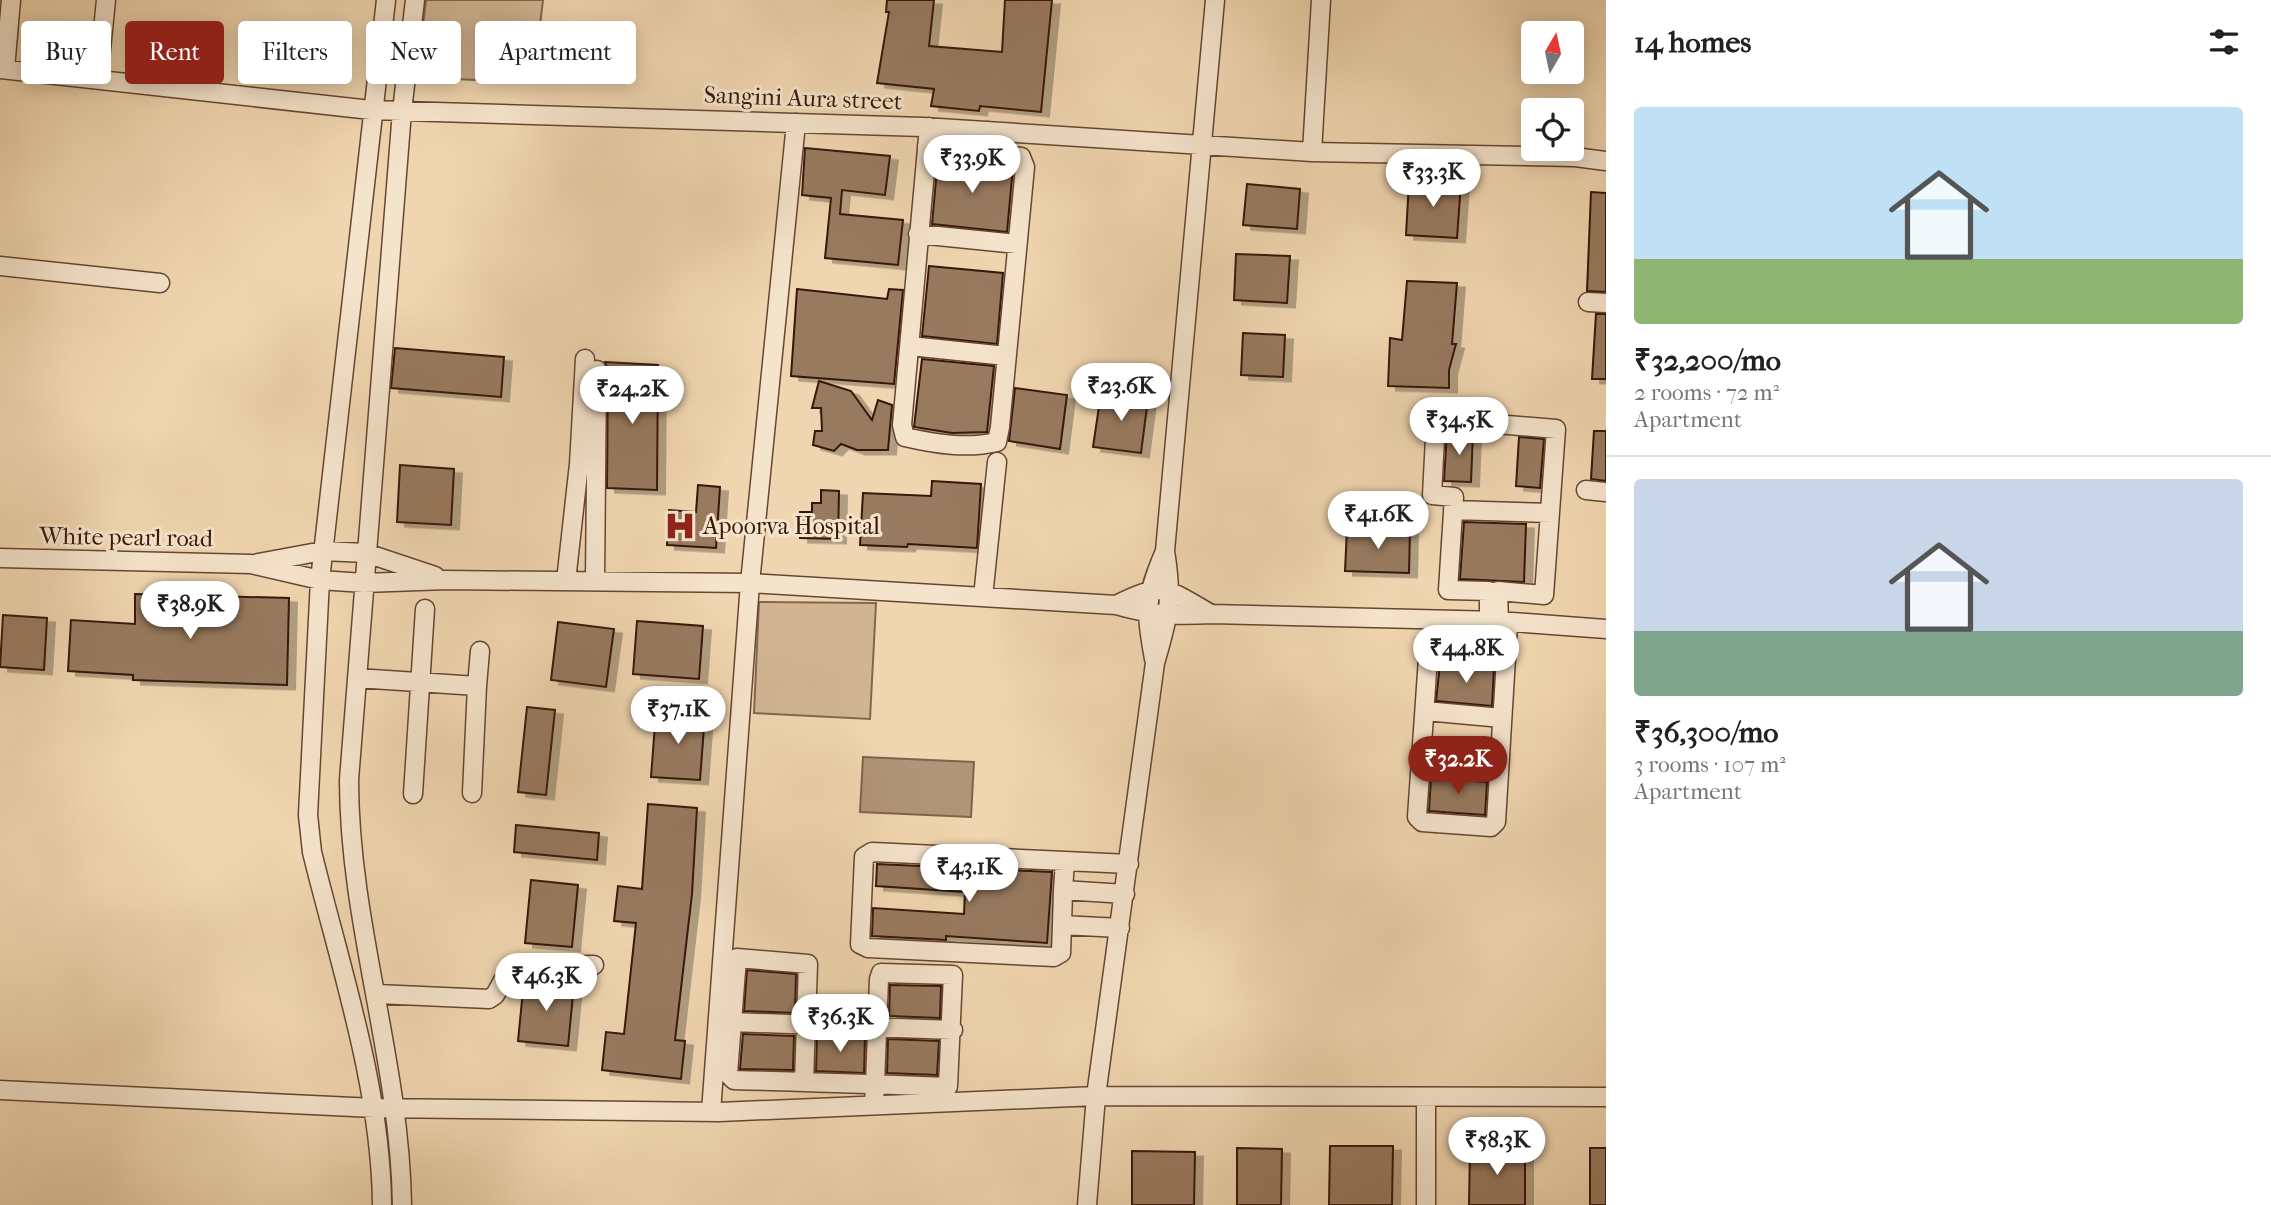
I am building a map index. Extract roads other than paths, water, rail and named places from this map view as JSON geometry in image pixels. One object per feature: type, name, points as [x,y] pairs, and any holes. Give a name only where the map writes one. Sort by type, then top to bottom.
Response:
[{"type":"street","points":[[3,69],[11,0]]},
{"type":"street","points":[[104,21],[106,0]]},
{"type":"street","points":[[382,1205],[382,1167],[374,1108],[312,852],[308,815],[320,580],[371,110],[386,0]]},
{"type":"street","points":[[402,1205],[397,1108],[349,837],[349,780],[402,111],[415,0]]},
{"type":"street","points":[[1087,1205],[1096,1096],[1155,663],[1169,617],[1171,592],[1165,551],[1215,0]]},
{"type":"street","points":[[1312,152],[1321,0]]},
{"type":"street","name":"Sangini Aura street","points":[[3,69],[21,71]]},
{"type":"street","name":"Sangini Aura street","points":[[111,80],[371,110],[929,127],[1312,152],[1606,161]]},
{"type":"street","points":[[711,1112],[750,583],[796,123]]},
{"type":"street","points":[[927,146],[1021,157],[1024,167],[997,442],[980,446],[930,443],[905,437],[902,425],[918,234],[927,146],[929,127]]},
{"type":"street","points":[[987,152],[988,131]]},
{"type":"street","points":[[918,234],[1017,244]]},
{"type":"street","points":[[0,266],[160,283]]},
{"type":"street","points":[[910,346],[1006,355]]},
{"type":"street","points":[[566,581],[591,364],[595,582]]},
{"type":"street","points":[[1496,614],[1498,591],[1544,594],[1556,429],[1436,419],[1432,495],[1454,497],[1448,590],[1489,591],[1506,657],[1495,824],[1477,826],[1419,820],[1424,711],[1431,654],[1506,657]]},
{"type":"street","points":[[983,597],[997,462]]},
{"type":"street","points":[[1586,490],[1606,492]]},
{"type":"street","points":[[1453,510],[1550,513]]},
{"type":"street","points":[[251,564],[323,551],[366,553],[446,580]]},
{"type":"street","points":[[1155,663],[1146,614],[1149,589],[1165,551]]},
{"type":"street","name":"White pearl road","points":[[0,558],[251,564]]},
{"type":"street","points":[[251,564],[320,580],[364,583],[446,580],[750,583],[1116,605],[1146,614],[1169,617],[1212,614],[1496,614],[1606,629]]},
{"type":"street","points":[[1116,605],[1149,589],[1171,592],[1212,614]]},
{"type":"street","points":[[413,794],[425,609]]},
{"type":"street","points":[[472,793],[480,651]]},
{"type":"street","points":[[357,678],[477,686]]},
{"type":"street","points":[[1424,711],[1502,718]]},
{"type":"street","points":[[1421,766],[1499,771]]},
{"type":"street","points":[[1065,861],[1061,953],[1054,957],[868,948],[860,944],[864,857],[869,852],[1065,861],[1129,864]]},
{"type":"street","points":[[1063,890],[1125,894]]},
{"type":"street","points":[[1062,925],[1121,928]]},
{"type":"street","points":[[804,1082],[809,966],[801,961],[736,959],[728,1074],[731,1080],[875,1084],[948,1086],[953,1030],[953,975],[883,972],[879,979],[875,1084],[874,1105]]},
{"type":"street","points":[[377,994],[489,999],[495,995],[511,967],[594,965]]},
{"type":"street","points":[[731,1022],[953,1030]]},
{"type":"street","points":[[0,1090],[374,1108],[711,1112],[1096,1096],[1606,1097]]},
{"type":"street","points":[[1426,1097],[1426,1205]]},
{"type":"place","name":"Apoorva Hospital","points":[[680,526]]}]
